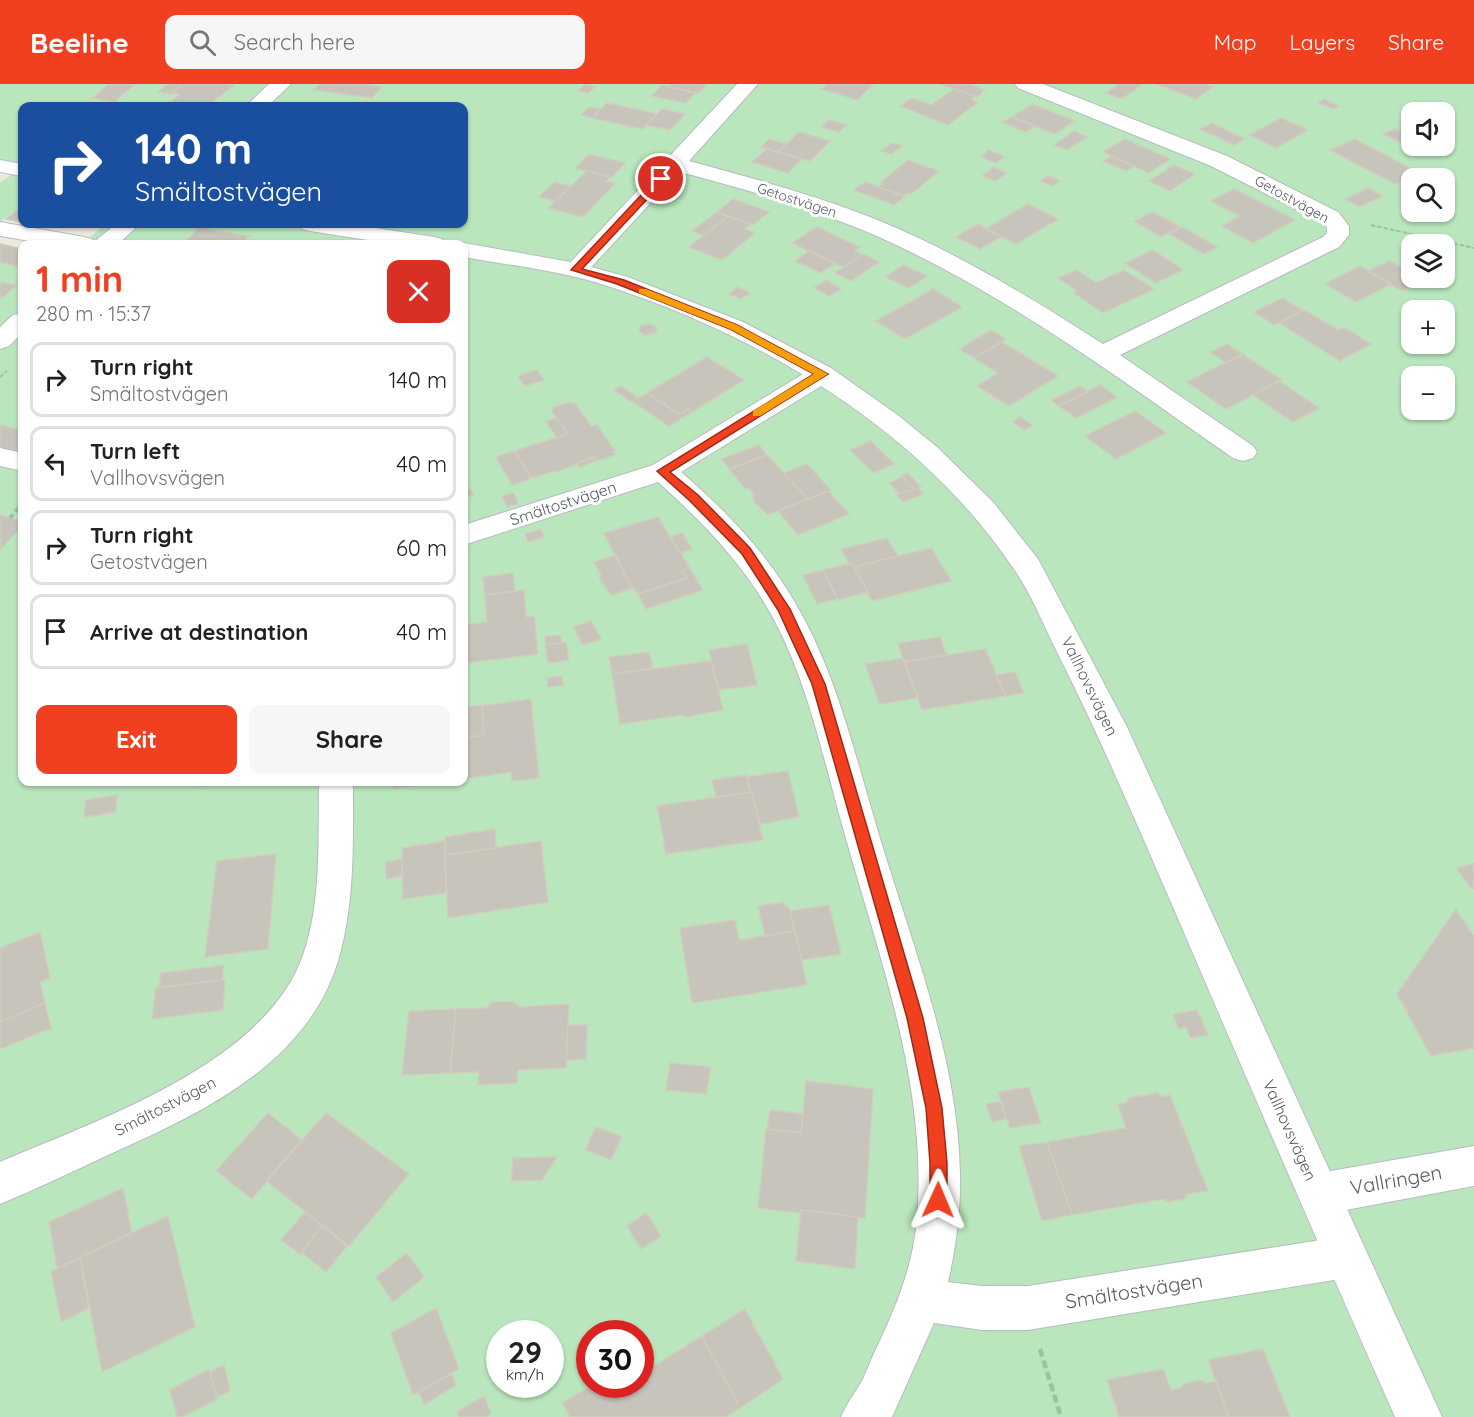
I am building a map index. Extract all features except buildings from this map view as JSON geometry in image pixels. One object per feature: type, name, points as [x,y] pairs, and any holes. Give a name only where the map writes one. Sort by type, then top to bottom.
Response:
[{"type":"street","points":[[260,102],[280,84]]},
{"type":"street","points":[[576,270],[748,84]]},
{"type":"street","name":"Getostvägen","points":[[1025,84],[1219,161],[1330,217],[1338,226],[1338,236],[1331,242],[1102,354]]},
{"type":"street","name":"Getostvägen","points":[[675,164],[737,180],[867,224],[957,266],[1027,305],[1243,452]]},
{"type":"street","points":[[0,166],[18,169]]},
{"type":"street","points":[[110,240],[124,228]]},
{"type":"street","points":[[335,228],[409,240]]},
{"type":"street","points":[[0,229],[62,240]]},
{"type":"street","name":"Vallhovsvägen","points":[[468,251],[576,270],[621,282],[734,327],[822,374],[890,422],[928,454],[983,509],[1028,567],[1111,727],[1419,1417]]},
{"type":"street","points":[[0,341],[18,324]]},
{"type":"street","name":"Smältostvägen","points":[[468,534],[663,471],[822,374]]},
{"type":"street","points":[[0,457],[18,461]]},
{"type":"street","points":[[663,471],[694,498],[746,551],[783,609],[818,684],[915,1018],[934,1108],[939,1163],[938,1218],[932,1260],[922,1300],[875,1402],[864,1417]]},
{"type":"street","name":"Smältostvägen","points":[[0,1183],[169,1107],[226,1075],[287,1019],[311,983],[321,956],[333,879],[336,786]]},
{"type":"street","name":"Vallringen","points":[[1319,1194],[1474,1166]]},
{"type":"street","name":"Smältostvägen","points":[[922,1300],[982,1308],[1028,1308],[1346,1257]]},
{"type":"path","points":[[1338,226],[1372,224],[1474,248]]},
{"type":"path","points":[[10,518],[18,509]]},
{"type":"path","points":[[1028,1308],[1061,1417]]},
{"type":"green space","points":[[0,84],[1474,84],[1474,1417],[0,1417],[0,457],[18,461],[18,786],[468,786],[468,240],[87,240],[101,228],[468,228],[468,102],[18,102],[18,170],[0,166]]},
{"type":"green space","points":[[18,170],[18,209],[0,222],[0,183]]},
{"type":"green space","points":[[0,262],[18,266],[18,429],[0,425]]},
{"type":"slow traffic","points":[[642,291],[734,327],[822,374],[756,414]]},
{"type":"route","points":[[661,179],[576,270],[621,282],[734,327],[822,374],[663,471],[694,498],[746,551],[783,609],[818,684],[915,1018],[934,1108],[939,1163],[938,1200]]}]
